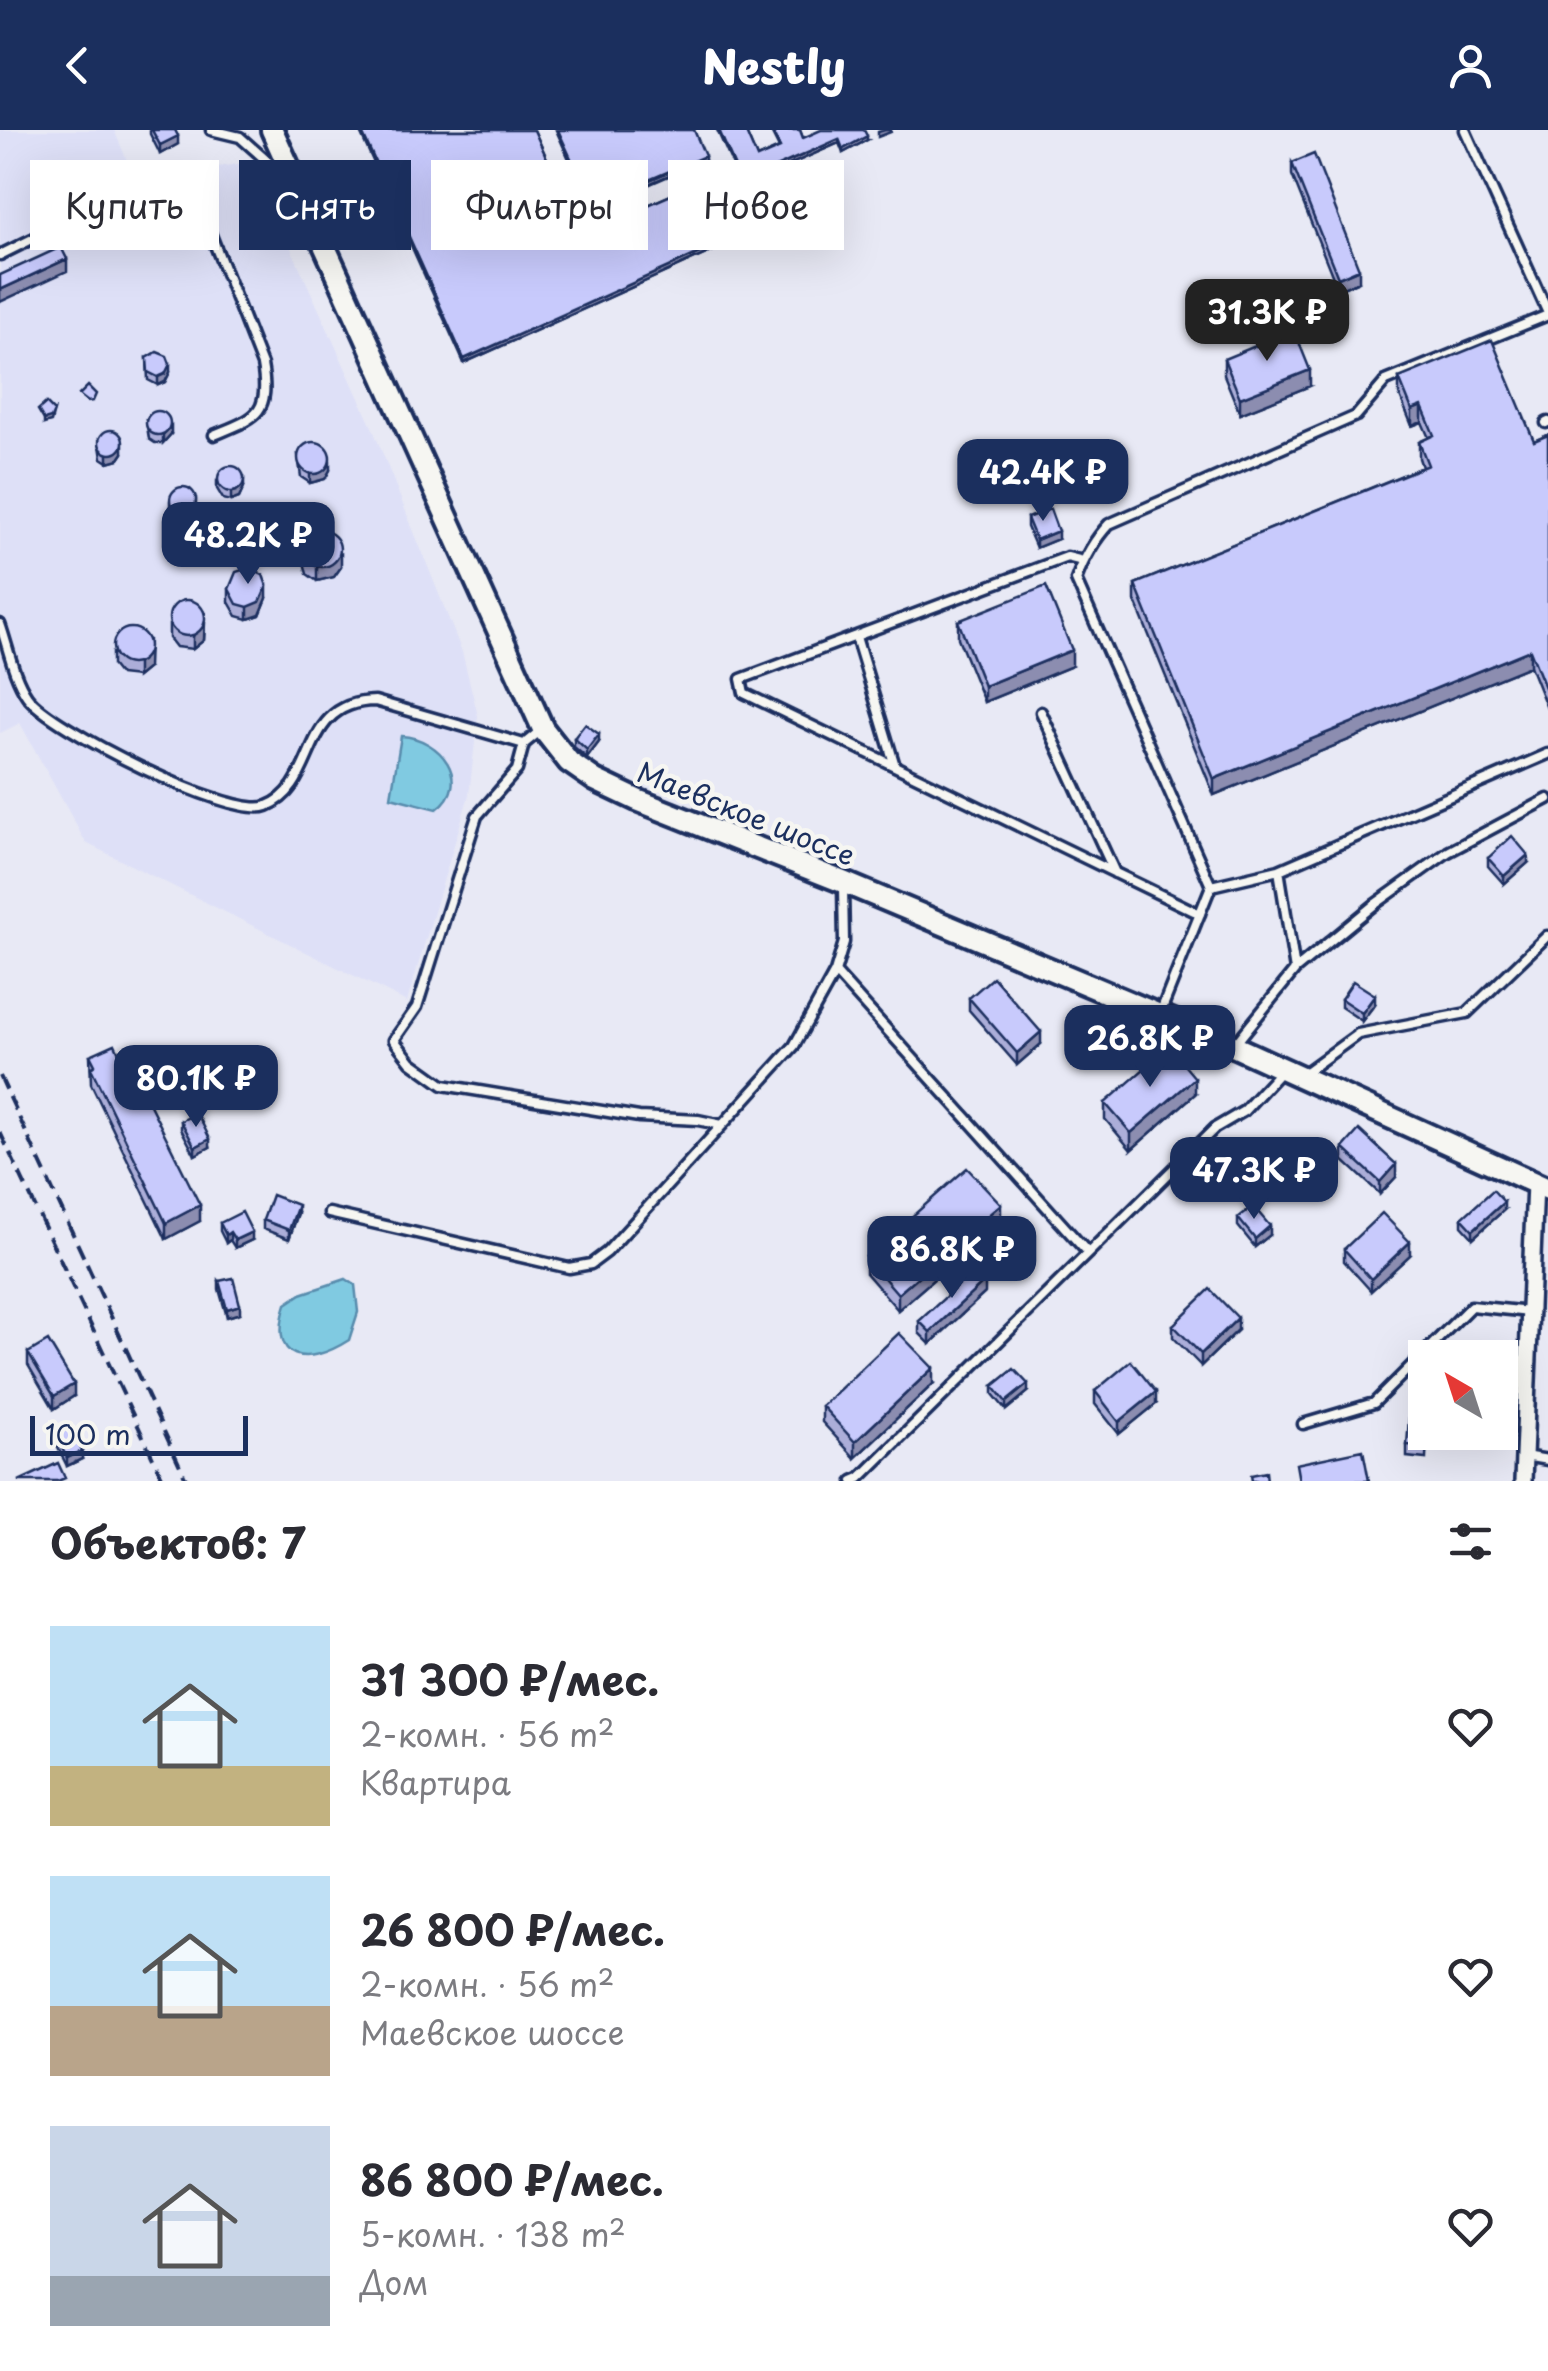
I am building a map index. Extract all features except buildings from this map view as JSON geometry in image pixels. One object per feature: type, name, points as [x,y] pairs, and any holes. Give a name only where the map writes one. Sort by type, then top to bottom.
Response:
[{"type":"street","name":"Маевское шоссе","points":[[272,130],[286,160]]},
{"type":"street","name":"Маевское шоссе","points":[[327,250],[544,729],[569,762],[595,780],[637,800],[1233,1046],[1542,1186]]},
{"type":"street","points":[[1523,1481],[1530,1312],[1542,1186]]},
{"type":"lane","points":[[211,130],[240,138],[267,160]]},
{"type":"lane","points":[[240,138],[248,130]]},
{"type":"lane","points":[[1159,1015],[1211,886],[1076,580],[1094,540],[1109,524],[1356,416],[1386,381],[1548,314],[1465,130]]},
{"type":"lane","points":[[0,255],[134,189],[166,185],[194,200],[208,223],[262,366],[266,388],[254,418],[214,435]]},
{"type":"lane","points":[[1083,560],[1067,556],[741,679],[744,693],[1200,914]]},
{"type":"lane","points":[[0,624],[27,697],[48,716],[77,735],[156,774],[248,808],[262,809],[286,795],[326,720],[343,707],[360,701],[375,701],[524,744]]},
{"type":"lane","points":[[856,637],[895,766]]},
{"type":"lane","points":[[1041,712],[1114,873]]},
{"type":"lane","points":[[544,729],[524,744],[518,770],[477,816],[417,1007],[394,1040],[411,1062],[443,1085],[640,1118],[722,1125]]},
{"type":"lane","points":[[1211,886],[1279,870],[1548,754]]},
{"type":"lane","points":[[1233,1046],[1295,970],[1374,905],[1448,852],[1548,799]]},
{"type":"lane","points":[[1279,870],[1295,970]]},
{"type":"lane","points":[[329,1212],[569,1268],[591,1264],[637,1222],[794,1046],[835,972],[844,942],[843,882]]},
{"type":"lane","points":[[852,1481],[860,1478],[1215,1128],[1244,1111],[1291,1072],[1358,1034],[1466,1014],[1546,936]]},
{"type":"lane","points":[[835,972],[1088,1253]]},
{"type":"lane","points":[[1303,1424],[1374,1403],[1471,1306],[1530,1312]]},
{"type":"lane","points":[[1524,1456],[1548,1460]]},
{"type":"shaded area","points":[[0,130],[114,130],[127,160],[30,160],[30,250],[219,250],[219,167],[239,164],[239,250],[292,250],[372,427],[462,652],[478,716],[469,795],[407,1002],[86,843],[20,723],[0,733]]},
{"type":"water","points":[[401,736],[429,744],[447,763],[452,786],[437,809],[391,797]]},
{"type":"water","points":[[346,1279],[355,1285],[358,1312],[349,1340],[306,1356],[287,1348],[282,1338],[286,1304],[301,1294]]},
{"type":"railway","points":[[0,1076],[187,1481]]},
{"type":"railway","points":[[0,1132],[164,1481]]}]
